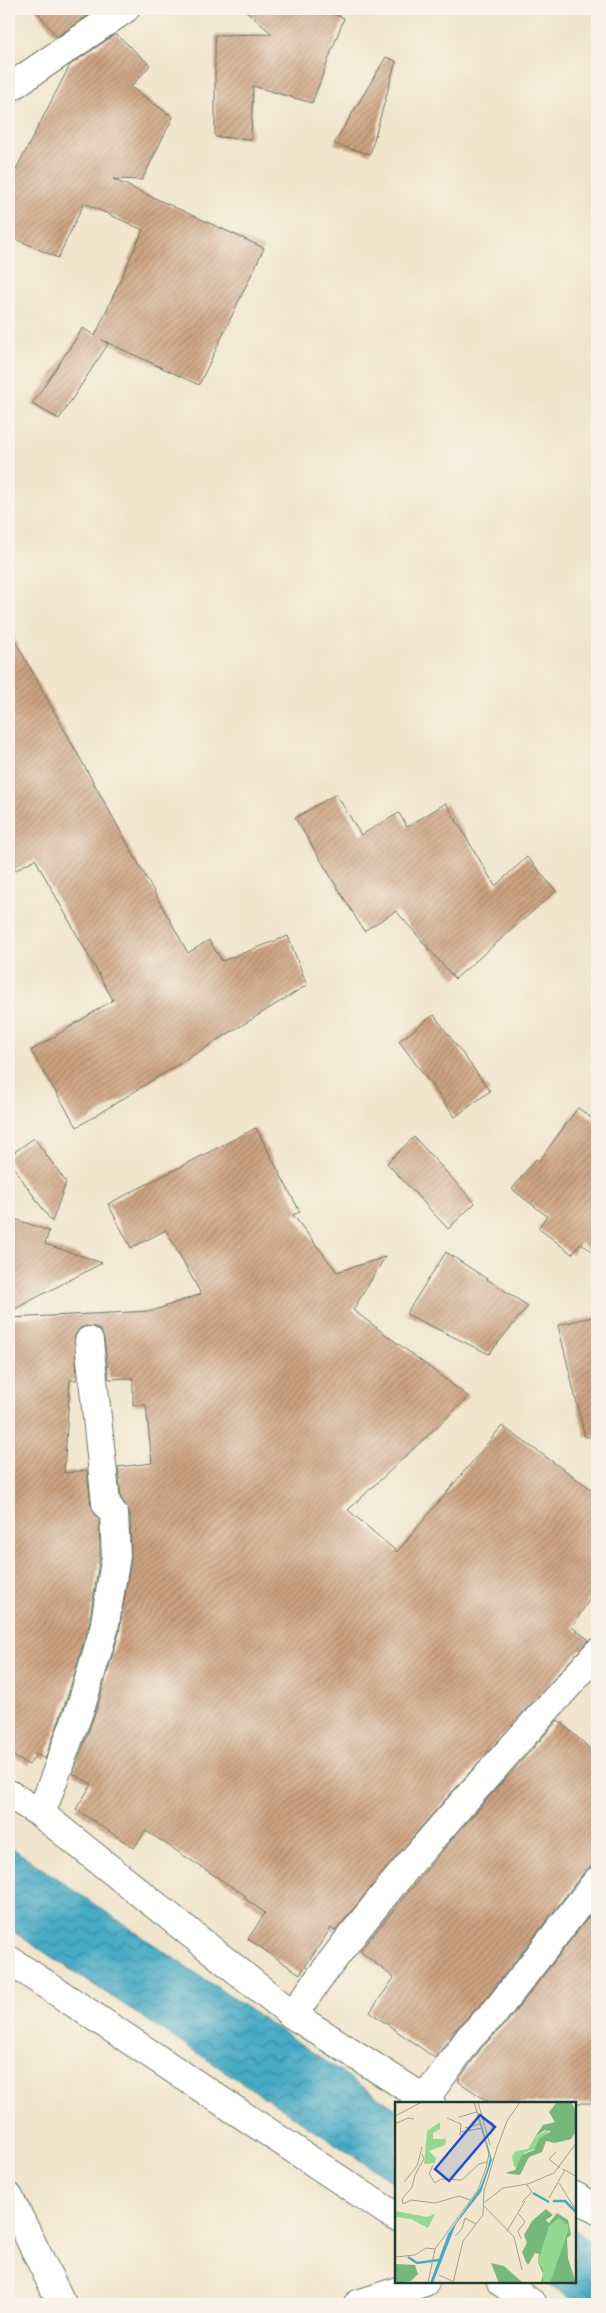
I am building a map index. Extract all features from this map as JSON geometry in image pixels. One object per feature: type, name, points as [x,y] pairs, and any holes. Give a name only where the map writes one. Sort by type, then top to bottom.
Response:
[{"type":"street","points":[[9,88],[125,9]]},
{"type":"street","points":[[41,1814],[85,1694],[104,1629],[116,1556],[114,1515],[106,1503],[89,1341]]},
{"type":"street","points":[[293,2015],[324,1971],[403,1871],[597,1654]]},
{"type":"street","points":[[9,1794],[41,1814],[293,2015],[428,2101],[470,2037],[496,2011],[597,1881]]},
{"type":"street","points":[[9,1960],[395,2216]]},
{"type":"street","points":[[9,2197],[62,2304]]},
{"type":"street","points":[[576,2197],[597,2210]]},
{"type":"street","points":[[358,2304],[422,2283]]},
{"type":"street","points":[[502,2283],[533,2304]]},
{"type":"water","points":[[9,1846],[395,2108],[395,2183],[9,1929]]},
{"type":"water","points":[[576,2231],[597,2245],[597,2304],[579,2304],[547,2283],[576,2283]]},
{"type":"building","points":[[35,9],[87,9],[92,13],[57,37]]},
{"type":"building","points":[[244,9],[319,9],[344,18],[312,103],[253,86],[251,139],[215,137],[215,35],[272,34]]},
{"type":"building","points":[[116,34],[150,65],[131,87],[173,117],[142,180],[113,179],[264,248],[199,385],[102,340],[108,344],[59,419],[32,404],[83,328],[95,336],[143,230],[84,203],[58,258],[9,236],[9,183],[70,65]]},
{"type":"building","points":[[386,57],[396,61],[370,154],[334,144]]},
{"type":"building","points":[[9,630],[188,953],[209,940],[222,961],[288,936],[307,985],[77,1127],[31,1051],[113,1000],[35,859],[9,874]]},
{"type":"building","points":[[336,794],[361,835],[399,813],[407,827],[446,803],[495,886],[527,857],[556,891],[455,979],[396,911],[364,931],[295,818]]},
{"type":"building","points":[[434,1015],[490,1091],[455,1117],[399,1041]]},
{"type":"building","points":[[578,1108],[597,1122],[597,1256],[581,1243],[572,1254],[538,1228],[547,1216],[512,1189],[536,1159],[539,1161]]},
{"type":"building","points":[[256,1128],[300,1212],[293,1215],[337,1272],[385,1257],[353,1310],[469,1397],[348,1510],[397,1552],[502,1426],[597,1493],[597,1587],[572,1627],[589,1640],[428,1819],[335,1931],[331,1928],[300,1974],[248,1939],[265,1913],[244,1898],[246,1896],[146,1831],[134,1848],[76,1809],[92,1784],[73,1774],[97,1708],[119,1633],[131,1558],[130,1514],[121,1498],[118,1467],[152,1463],[146,1405],[133,1405],[133,1378],[109,1379],[104,1339],[101,1331],[95,1327],[87,1326],[80,1328],[75,1335],[77,1380],[70,1380],[64,1473],[87,1470],[91,1505],[99,1520],[100,1555],[89,1625],[67,1698],[45,1759],[36,1754],[29,1765],[9,1754],[9,1409],[13,1347],[9,1346],[9,1318],[152,1311],[201,1294],[166,1230],[131,1248],[108,1204]]},
{"type":"building","points":[[414,1137],[475,1203],[448,1229],[387,1163]]},
{"type":"building","points":[[34,1138],[66,1182],[52,1222],[9,1161],[9,1156]]},
{"type":"building","points":[[9,1217],[49,1231],[45,1244],[102,1263],[9,1312]]},
{"type":"building","points":[[446,1252],[528,1306],[489,1354],[406,1314]]},
{"type":"building","points":[[597,1316],[597,1436],[585,1437],[558,1325]]},
{"type":"building","points":[[558,1720],[597,1755],[597,1866],[585,1871],[484,2001],[457,2028],[435,2058],[370,2012],[394,1978],[360,1951],[451,1840]]},
{"type":"building","points":[[597,1906],[597,2103],[489,2102],[458,2081],[482,2047],[508,2021]]}]
